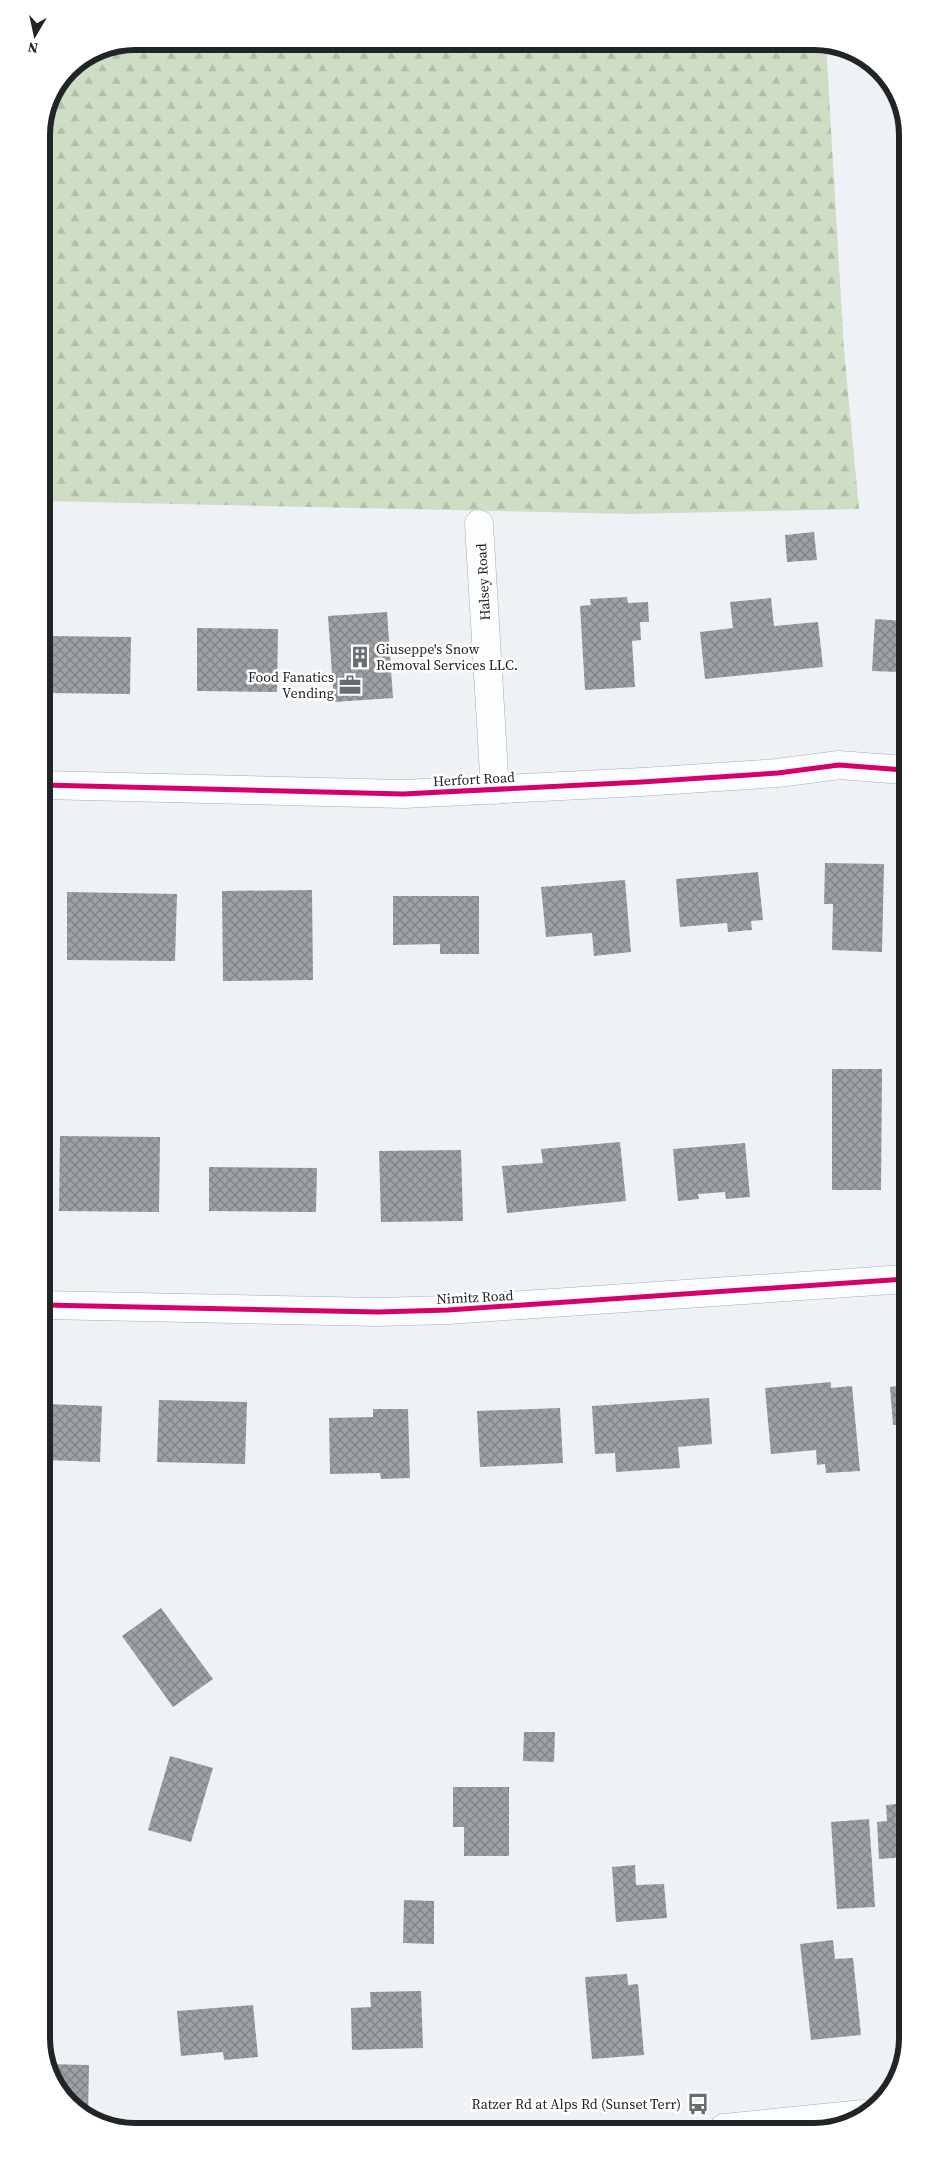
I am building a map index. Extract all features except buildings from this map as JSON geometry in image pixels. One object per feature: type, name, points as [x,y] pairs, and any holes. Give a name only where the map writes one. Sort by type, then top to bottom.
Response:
[{"type":"street","name":"Halsey Road","points":[[479,524],[495,790]]},
{"type":"street","name":"Herfort Road","points":[[50,785],[403,794],[749,775],[839,766],[899,770]]},
{"type":"street","name":"Nimitz Road","points":[[50,1305],[378,1312],[448,1310],[899,1279]]},
{"type":"street","points":[[774,2123],[848,2116]]},
{"type":"green space","points":[[135,50],[826,51],[844,350],[859,509],[631,514],[50,501],[50,129],[59,97],[68,83],[79,71],[102,56]]},
{"type":"cycle path","points":[[50,785],[403,794],[778,773],[839,765],[899,770]]},
{"type":"cycle path","points":[[50,1305],[378,1312],[448,1310],[899,1279]]},
{"type":"place","name":"Giuseppe's Snow Removal Services LLC.","points":[[360,657]]},
{"type":"place","name":"Food Fanatics Vending","points":[[350,685]]},
{"type":"place","name":"Ratzer Rd at Alps Rd (Sunset Terr)","points":[[698,2104]]}]
